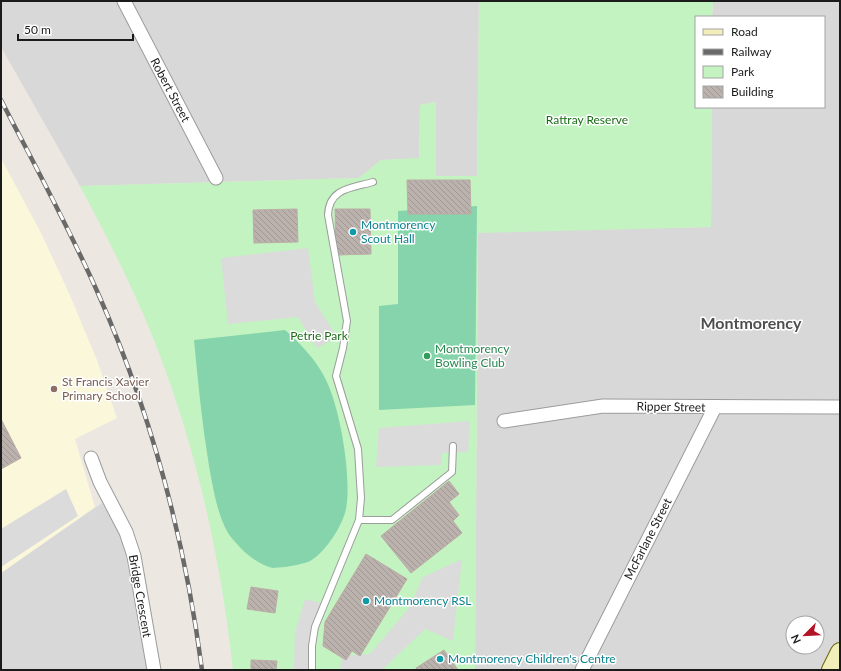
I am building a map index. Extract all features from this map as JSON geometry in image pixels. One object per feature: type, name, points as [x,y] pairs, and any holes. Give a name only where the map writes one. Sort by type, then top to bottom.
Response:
[{"type":"street","name":"Robert Street","points":[[124,1],[216,178]]},
{"type":"street","name":"Ripper Street","points":[[504,421],[603,406],[715,408],[840,407]]},
{"type":"street","name":"McFarlane Street","points":[[582,670],[715,408]]},
{"type":"street","name":"Bridge Crescent","points":[[91,458],[100,482],[126,532],[134,556],[154,670]]},
{"type":"street","points":[[831,670],[840,652]]},
{"type":"lane","points":[[312,670],[312,646],[316,628],[360,520],[361,498],[358,449],[336,376],[343,348],[347,321],[328,215],[328,206],[331,199],[343,191],[373,182]]},
{"type":"lane","points":[[360,520],[392,520],[452,472],[453,446]]},
{"type":"shaded area","points":[[1,1],[479,1],[477,176],[436,176],[436,102],[420,105],[419,159],[381,160],[359,178],[80,186],[1,47]]},
{"type":"shaded area","points":[[713,1],[840,1],[840,670],[475,670],[478,232],[711,227],[712,108],[825,108],[825,16],[712,16]]},
{"type":"shaded area","name":"St Francis Xavier Primary School","points":[[1,158],[40,231],[69,293],[97,360],[117,418],[75,439],[95,507],[1,573]]},
{"type":"shaded area","points":[[308,248],[315,302],[337,337],[317,348],[298,317],[228,324],[221,258]]},
{"type":"shaded area","points":[[470,421],[468,452],[442,453],[441,465],[376,467],[379,428]]},
{"type":"shaded area","points":[[66,489],[78,516],[1,567],[1,529]]},
{"type":"shaded area","points":[[102,503],[115,526],[127,553],[147,670],[1,670],[1,573]]},
{"type":"shaded area","points":[[462,559],[453,641],[425,629],[382,670],[340,670],[342,656],[370,654],[409,608],[423,577]]},
{"type":"shaded area","points":[[305,599],[325,604],[315,628],[312,670],[294,670],[295,632]]},
{"type":"green space","name":"Petrie Park","points":[[479,1],[713,1],[712,16],[695,16],[695,108],[712,108],[711,227],[478,233],[475,670],[233,670],[212,535],[190,446],[161,358],[144,316],[114,251],[80,186],[359,178],[381,160],[419,158],[420,105],[436,102],[436,176],[477,176]]},
{"type":"green space","name":"Montmorency Bowling Club","points":[[477,206],[475,405],[379,410],[379,306],[398,304],[398,211]]},
{"type":"green space","points":[[285,330],[312,358],[325,378],[330,390],[340,424],[343,442],[346,461],[347,496],[346,509],[341,523],[332,539],[320,553],[308,562],[288,567],[273,568],[260,563],[236,544],[224,526],[218,509],[209,466],[200,403],[194,340]]},
{"type":"building","points":[[407,180],[470,180],[471,214],[408,214]]},
{"type":"building","points":[[297,209],[298,242],[254,243],[253,210]]},
{"type":"building","name":"Montmorency Scout Hall","points":[[335,209],[370,209],[371,254],[336,255]]},
{"type":"building","points":[[1,419],[21,458],[1,469]]},
{"type":"building","points":[[449,481],[459,494],[449,502],[459,515],[453,521],[462,533],[411,573],[381,536]]},
{"type":"building","name":"Montmorency RSL","points":[[366,554],[407,579],[360,656],[352,651],[346,660],[323,646],[325,622]]},
{"type":"building","points":[[251,587],[278,591],[275,613],[247,609]]},
{"type":"building","name":"Montmorency Children's Centre","points":[[444,650],[458,670],[417,670],[416,668]]},
{"type":"building","points":[[251,660],[277,661],[276,670],[251,670]]},
{"type":"railway","points":[[1,100],[86,267],[134,383],[176,525],[195,621],[202,670]]},
{"type":"place","name":"Montmorency Scout Hall","points":[[353,232]]},
{"type":"place","name":"Montmorency Bowling Club","points":[[427,356]]},
{"type":"place","name":"St Francis Xavier Primary School","points":[[54,389]]},
{"type":"place","name":"Montmorency RSL","points":[[366,601]]},
{"type":"place","name":"Montmorency Children's Centre","points":[[440,659]]},
{"type":"district","name":"Montmorency","points":[[751,323]]},
{"type":"park label","name":"Rattray Reserve","points":[[587,120]]}]
